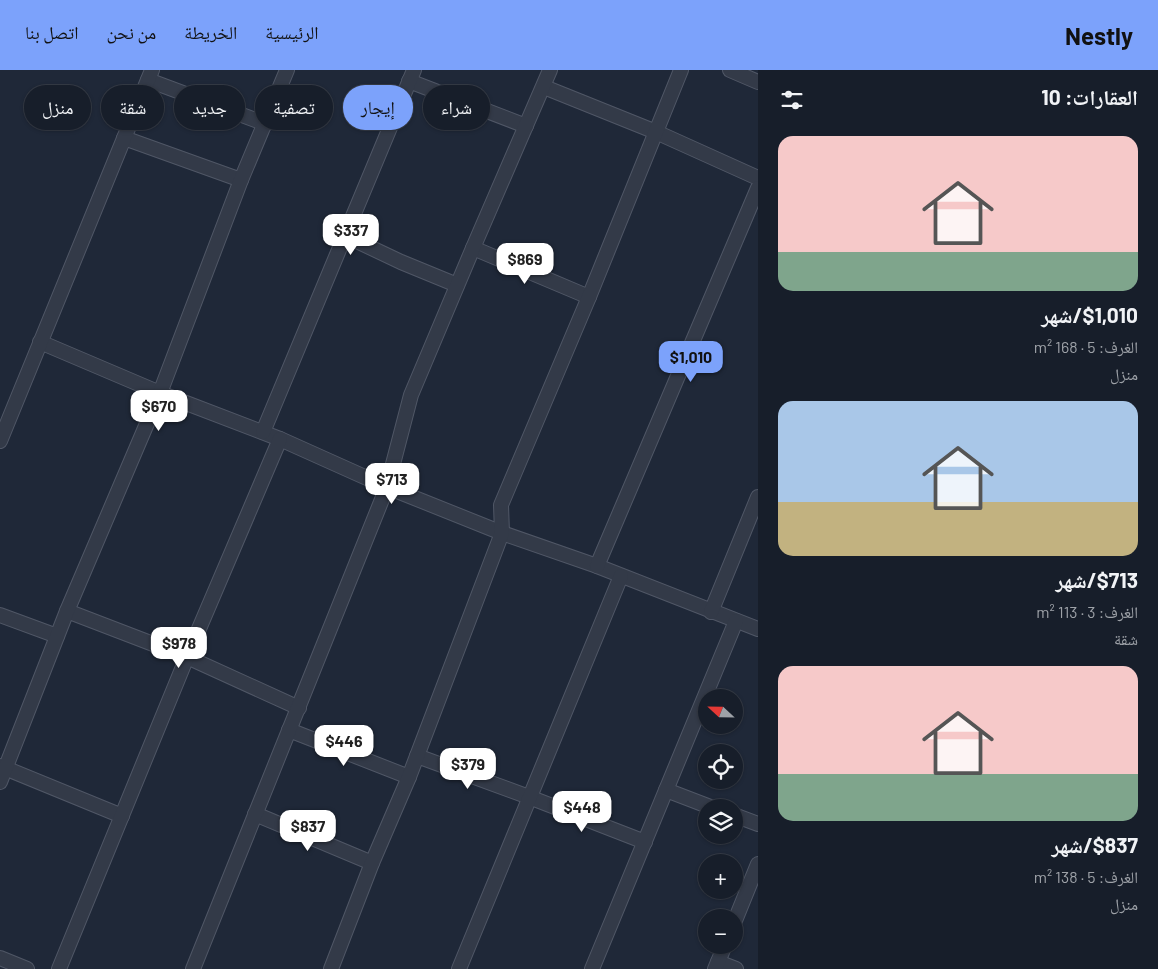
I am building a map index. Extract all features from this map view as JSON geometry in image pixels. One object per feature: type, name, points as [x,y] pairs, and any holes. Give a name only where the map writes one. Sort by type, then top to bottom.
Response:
[{"type":"street","points":[[281,85],[287,70]]},
{"type":"street","points":[[193,969],[387,487],[411,395],[472,248],[550,70]]},
{"type":"street","points":[[334,968],[372,863],[409,777],[502,533],[501,505],[589,297],[681,70]]},
{"type":"street","points":[[730,70],[758,82]]},
{"type":"street","points":[[0,441],[150,75],[255,119]]},
{"type":"street","points":[[264,432],[344,235],[412,76],[526,126]]},
{"type":"street","points":[[544,87],[656,132],[758,178]]},
{"type":"street","points":[[0,782],[3,767],[67,610],[160,393],[241,180],[263,130]]},
{"type":"street","points":[[124,138],[241,180]]},
{"type":"street","points":[[597,566],[758,188]]},
{"type":"street","points":[[344,235],[401,262],[457,285]]},
{"type":"street","points":[[472,248],[589,297]]},
{"type":"street","points":[[40,342],[160,393],[264,432],[387,487],[502,533],[597,566],[758,629]]},
{"type":"street","points":[[59,969],[187,656],[280,439]]},
{"type":"street","points":[[711,612],[758,496]]},
{"type":"street","points":[[459,969],[621,576]]},
{"type":"street","points":[[67,610],[187,656],[299,708]]},
{"type":"street","points":[[0,614],[57,636]]},
{"type":"street","points":[[592,969],[736,621]]},
{"type":"street","points":[[289,730],[409,777]]},
{"type":"street","points":[[417,756],[530,797],[645,842]]},
{"type":"street","points":[[3,767],[122,816]]},
{"type":"street","points":[[666,790],[698,802]]},
{"type":"street","points":[[255,814],[372,863]]},
{"type":"street","points":[[743,818],[758,824]]},
{"type":"street","points":[[740,909],[758,864]]},
{"type":"street","points":[[0,958],[27,969]]},
{"type":"street","points":[[716,965],[736,969]]}]
